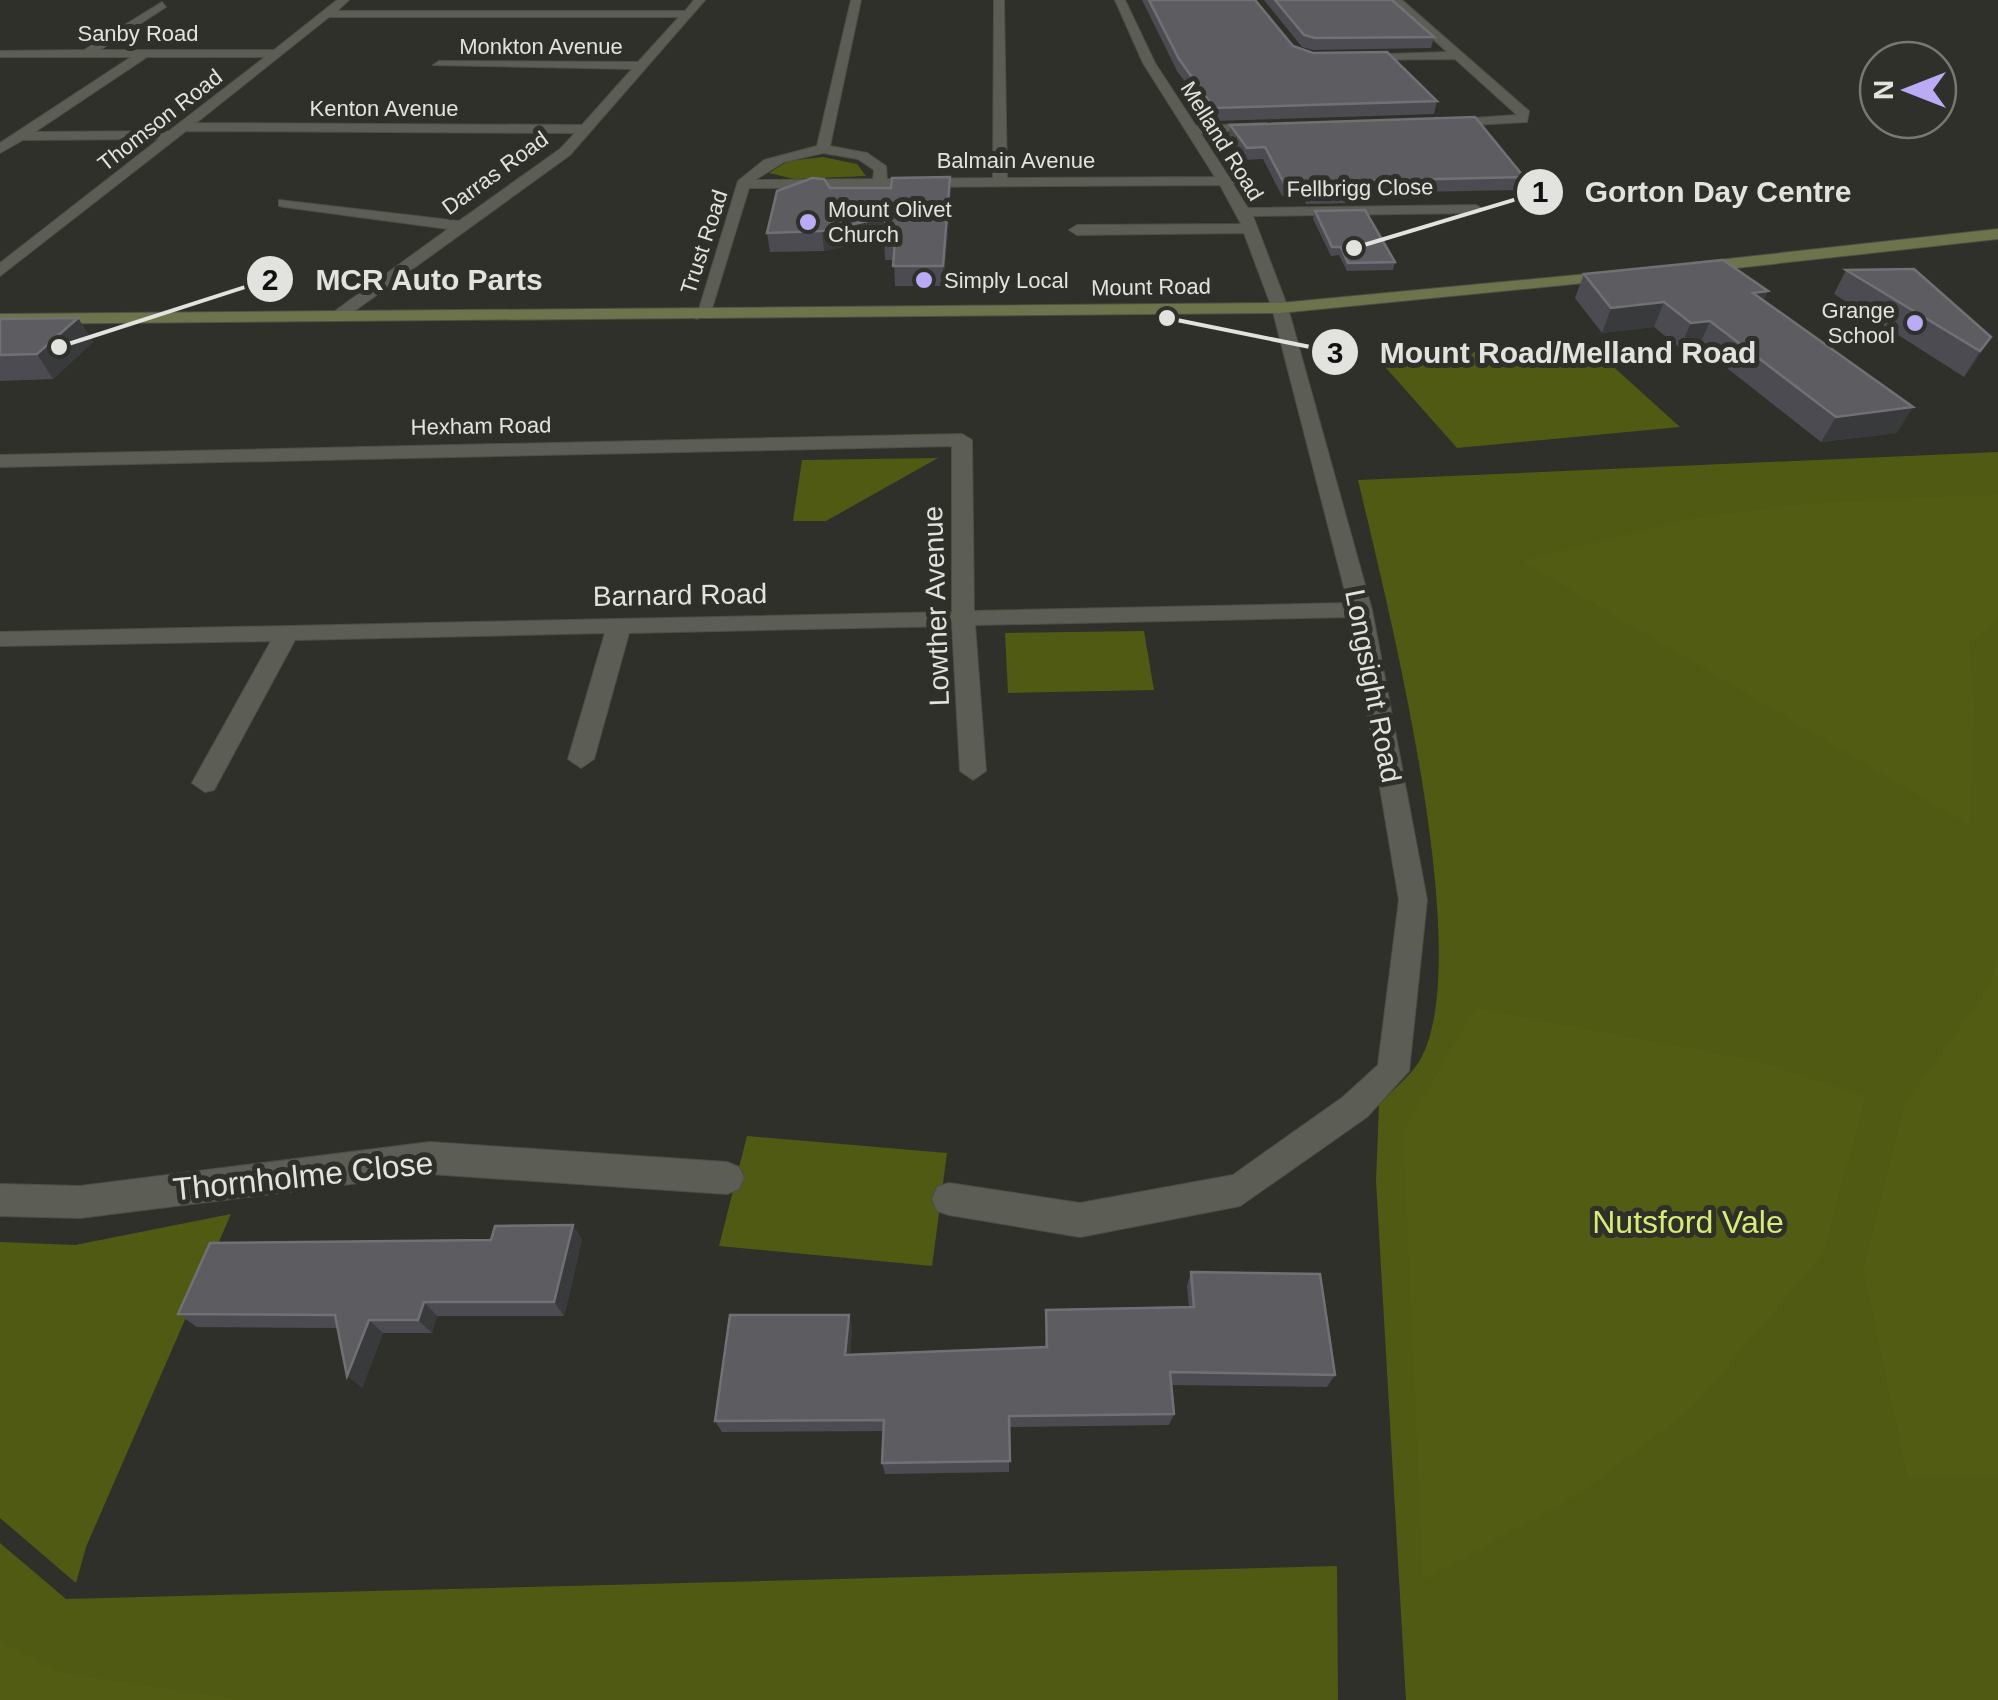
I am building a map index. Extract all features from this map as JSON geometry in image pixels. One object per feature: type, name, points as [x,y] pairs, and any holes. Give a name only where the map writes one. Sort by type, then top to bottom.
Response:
[{"type":"main road","points":[[1667,270],[1998,234]]},
{"type":"main road","name":"Mount Road","points":[[0,319],[1280,308],[1634,274]]},
{"type":"street","name":"Thomson Road","points":[[0,271],[344,0]]},
{"type":"street","points":[[508,14],[522,0]]},
{"type":"street","name":"Darras Road","points":[[336,316],[566,152],[700,0]]},
{"type":"street","points":[[856,0],[822,149],[862,156],[876,164],[882,169],[879,184]]},
{"type":"street","points":[[999,0],[1000,183]]},
{"type":"street","name":"Melland Road","points":[[1120,0],[1149,63],[1229,182],[1280,308]]},
{"type":"street","points":[[1396,0],[1524,114],[1522,119],[1428,125]]},
{"type":"street","points":[[86,54],[162,5]]},
{"type":"street","points":[[326,14],[688,14]]},
{"type":"street","name":"Sanby Road","points":[[0,54],[277,54]]},
{"type":"street","points":[[0,66],[22,54]]},
{"type":"street","points":[[0,149],[145,54]]},
{"type":"street","points":[[1343,59],[1458,55]]},
{"type":"street","name":"Monkton Avenue","points":[[439,66],[642,66]]},
{"type":"street","points":[[1192,130],[1287,126]]},
{"type":"street","name":"Kenton Avenue","points":[[0,136],[586,129]]},
{"type":"street","name":"Trust Road","points":[[702,315],[744,184],[756,168],[775,158],[822,149]]},
{"type":"street","name":"Balmain Avenue","points":[[744,184],[1229,182]]},
{"type":"street","points":[[284,203],[461,226]]},
{"type":"street","name":"Fellbrigg Close","points":[[1244,212],[1476,209]]},
{"type":"street","points":[[1077,230],[1250,228]]},
{"type":"street","name":"Longsight Road","points":[[949,1199],[1080,1220],[1240,1190],[1355,1106],[1393,1071],[1413,900],[1361,610],[1280,308]]},
{"type":"street","name":"Hexham Road","points":[[0,461],[962,440]]},
{"type":"street","name":"Lowther Avenue","points":[[962,440],[964,619],[974,770]]},
{"type":"street","name":"Barnard Road","points":[[0,639],[1361,610]]},
{"type":"street","points":[[582,759],[619,626]]},
{"type":"street","points":[[204,783],[288,633]]},
{"type":"street","name":"Thornholme Close","points":[[0,1200],[80,1202],[430,1158],[727,1178]]},
{"type":"green space","points":[[823,157],[857,164],[866,176],[794,179],[769,173],[788,161]]},
{"type":"green space","points":[[1586,342],[1680,427],[1457,448],[1379,360]]},
{"type":"green space","name":"Nutsford Vale","points":[[1998,452],[1998,1700],[1406,1700],[1376,1181],[1379,1105],[1420,1060],[1435,1011],[1439,943],[1421,776],[1388,606],[1358,480]]},
{"type":"green space","points":[[938,458],[826,521],[793,521],[802,460]]},
{"type":"green space","points":[[1998,494],[1998,619],[1969,644],[1974,705],[1970,826],[1522,561],[1698,517],[1815,503]]},
{"type":"green space","points":[[1144,631],[1154,690],[1008,693],[1005,633]]},
{"type":"green space","points":[[1998,938],[1998,1476],[1907,1476],[1863,1268],[1905,1104],[1992,982]]},
{"type":"green space","points":[[1475,1008],[1758,1061],[1866,1096],[1823,1254],[1691,1409],[1584,1491],[1423,1581],[1403,1132]]},
{"type":"green space","points":[[747,1136],[947,1153],[932,1266],[719,1246]]},
{"type":"green space","points":[[231,1214],[86,1547],[76,1583],[0,1518],[0,1242],[75,1245]]},
{"type":"green space","points":[[0,1543],[66,1599],[1337,1566],[1338,1700],[0,1700]]},
{"type":"green space","points":[[0,1640],[57,1672],[244,1700],[0,1700]]},
{"type":"building","points":[[1149,0],[1255,0],[1293,46],[1313,53],[1387,52],[1437,101],[1214,108],[1179,59]]},
{"type":"building","points":[[1275,0],[1392,0],[1434,37],[1315,38],[1304,35]]},
{"type":"building","points":[[1475,117],[1524,177],[1352,181],[1358,190],[1308,191],[1304,183],[1284,183],[1265,147],[1247,148],[1230,125]]},
{"type":"building","points":[[950,177],[943,266],[893,266],[895,241],[883,240],[886,217],[822,231],[767,233],[777,191],[812,178],[824,179],[830,188],[891,188],[892,178]]},
{"type":"building","points":[[1365,210],[1395,262],[1348,263],[1341,247],[1332,247],[1315,211]]},
{"type":"building","points":[[1723,260],[1768,291],[1753,293],[1913,407],[1836,417],[1710,321],[1691,323],[1664,302],[1611,308],[1584,274]]},
{"type":"building","points":[[1914,269],[1991,337],[1980,351],[1846,270]]},
{"type":"building","points":[[78,318],[37,354],[0,355],[0,319]]},
{"type":"building","points":[[573,1225],[554,1302],[424,1302],[418,1320],[369,1320],[347,1376],[335,1315],[178,1314],[210,1243],[491,1240],[495,1226]]},
{"type":"building","points":[[1191,1272],[1320,1274],[1335,1375],[1170,1372],[1174,1414],[1009,1416],[1010,1461],[882,1463],[884,1420],[715,1421],[730,1315],[849,1315],[845,1355],[1047,1347],[1046,1310],[1194,1307]]},
{"type":"place","name":"Mount Olivet Church","points":[[808,222]]},
{"type":"place","name":"Gorton Day Centre","points":[[1354,248]]},
{"type":"place","name":"Simply Local","points":[[924,280]]},
{"type":"place","name":"Mount Road/Melland Road","points":[[1167,318]]},
{"type":"place","name":"Grange School","points":[[1915,323]]},
{"type":"place","name":"MCR Auto Parts","points":[[59,347]]}]
